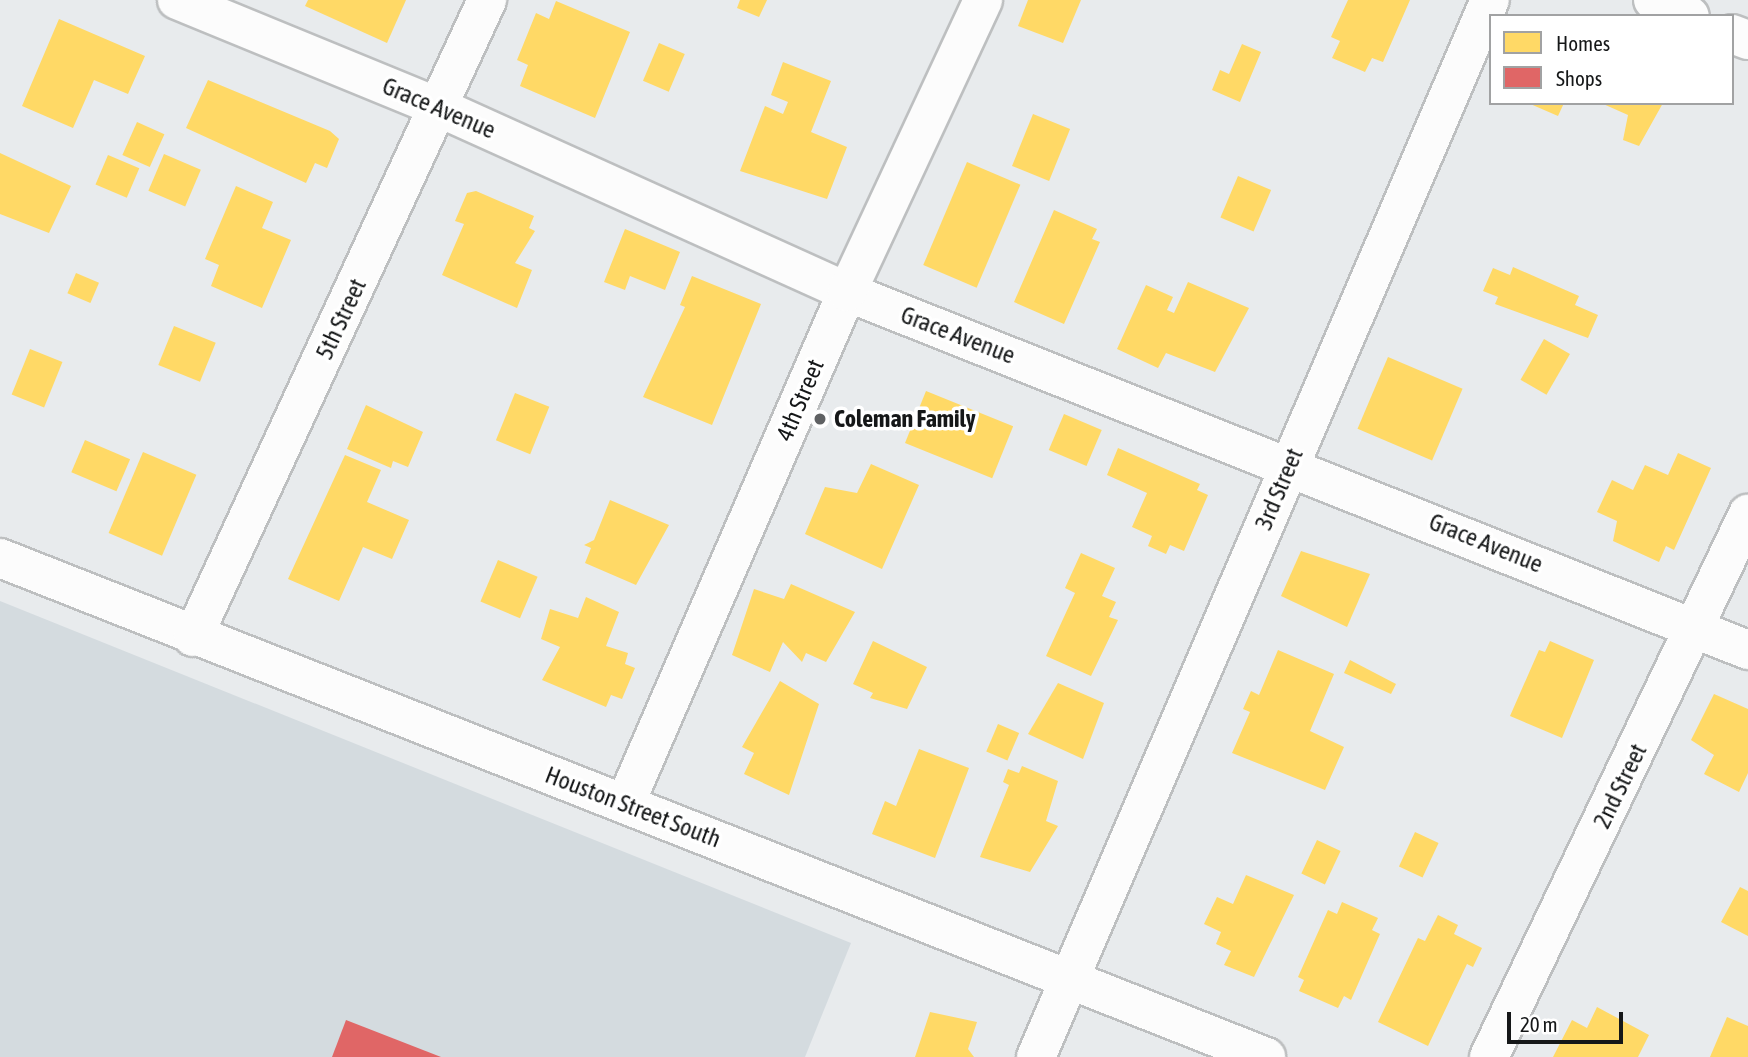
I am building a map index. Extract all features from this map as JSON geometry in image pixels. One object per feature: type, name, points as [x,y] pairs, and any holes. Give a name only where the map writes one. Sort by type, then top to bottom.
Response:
[{"type":"street","name":"Grace Avenue","points":[[177,0],[440,108],[847,292],[1290,463],[1748,650]]},
{"type":"street","name":"5th Street","points":[[193,637],[440,108],[487,0]]},
{"type":"street","name":"4th Street","points":[[625,804],[847,292],[983,0]]},
{"type":"street","name":"3rd Street","points":[[1036,1057],[1490,0]]},
{"type":"street","points":[[1653,0],[1685,14]]},
{"type":"street","name":"2nd Street","points":[[1489,1057],[1697,628],[1748,514]]},
{"type":"street","name":"Houston Street South","points":[[0,558],[193,637],[1266,1057]]},
{"type":"shaded area","points":[[0,601],[851,943],[805,1057],[0,1057]]},
{"type":"building: Homes","points":[[308,0],[406,0],[387,43],[305,6]]},
{"type":"building: Homes","points":[[740,0],[767,0],[759,17],[737,8]]},
{"type":"building: Homes","points":[[1028,0],[1081,0],[1063,43],[1018,26]]},
{"type":"building: Homes","points":[[1348,0],[1410,0],[1383,62],[1372,58],[1365,72],[1332,58],[1340,41],[1331,37]]},
{"type":"building: Homes","points":[[556,1],[630,32],[595,118],[520,86],[528,65],[517,60],[536,13],[549,19]]},
{"type":"building: Homes","points":[[59,19],[145,56],[128,94],[94,80],[73,128],[22,106]]},
{"type":"building: Homes","points":[[659,43],[685,54],[669,92],[643,81]]},
{"type":"building: Homes","points":[[1242,44],[1261,52],[1240,102],[1212,90],[1220,70],[1229,74]]},
{"type":"building: Homes","points":[[783,62],[831,81],[811,132],[847,147],[827,199],[740,171],[765,106],[783,114],[788,102],[771,95]]},
{"type":"building: Homes","points":[[208,80],[330,131],[339,139],[327,168],[315,163],[306,183],[186,128]]},
{"type":"building: Homes","points":[[1533,105],[1563,105],[1558,116]]},
{"type":"building: Homes","points":[[1606,105],[1662,105],[1639,146],[1623,140],[1628,115]]},
{"type":"building: Homes","points":[[1033,114],[1070,129],[1049,181],[1012,166]]},
{"type":"building: Homes","points":[[137,122],[164,134],[150,167],[122,155]]},
{"type":"building: Homes","points":[[0,153],[71,186],[49,233],[0,214]]},
{"type":"building: Homes","points":[[164,154],[201,170],[185,206],[148,191]]},
{"type":"building: Homes","points":[[108,155],[139,168],[127,198],[95,184]]},
{"type":"building: Homes","points":[[967,162],[1020,185],[977,288],[923,265]]},
{"type":"building: Homes","points":[[1238,176],[1271,190],[1254,231],[1220,217]]},
{"type":"building: Homes","points":[[236,186],[273,202],[262,228],[291,240],[262,308],[211,286],[219,265],[205,259]]},
{"type":"building: Homes","points":[[476,191],[534,216],[529,228],[535,231],[515,263],[532,270],[517,308],[442,275],[464,224],[455,221],[467,193]]},
{"type":"building: Homes","points":[[1054,210],[1097,229],[1092,239],[1100,242],[1064,324],[1014,302]]},
{"type":"building: Homes","points":[[625,229],[680,252],[665,290],[630,276],[625,290],[604,282]]},
{"type":"building: Homes","points":[[1513,267],[1579,296],[1575,305],[1598,315],[1588,338],[1495,304],[1498,297],[1483,291],[1493,268],[1510,275]]},
{"type":"building: Homes","points":[[76,273],[99,283],[90,303],[67,293]]},
{"type":"building: Homes","points":[[692,276],[761,304],[712,425],[643,397],[685,307],[680,305]]},
{"type":"building: Homes","points":[[1188,282],[1249,308],[1215,372],[1166,353],[1158,368],[1117,349],[1146,285],[1173,297],[1167,310],[1174,313]]},
{"type":"building: Homes","points":[[174,326],[216,343],[200,382],[158,365]]},
{"type":"building: Homes","points":[[1544,339],[1570,354],[1546,395],[1520,380]]},
{"type":"building: Homes","points":[[30,349],[62,362],[44,408],[12,394]]},
{"type":"building: Homes","points":[[1388,357],[1463,389],[1432,460],[1358,429]]},
{"type":"building: Homes","points":[[926,391],[1013,426],[992,478],[905,443]]},
{"type":"building: Homes","points":[[515,393],[549,407],[530,454],[496,440]]},
{"type":"building: Homes","points":[[366,405],[423,432],[408,467],[393,461],[391,468],[347,449]]},
{"type":"building: Homes","points":[[1064,414],[1102,430],[1087,466],[1049,450]]},
{"type":"building: Homes","points":[[85,440],[130,459],[116,491],[71,472]]},
{"type":"building: Homes","points":[[1118,448],[1200,484],[1197,490],[1208,495],[1184,551],[1170,545],[1166,554],[1148,546],[1152,536],[1132,527],[1147,493],[1107,475]]},
{"type":"building: Homes","points":[[143,452],[196,475],[162,556],[109,533]]},
{"type":"building: Homes","points":[[1678,453],[1711,468],[1674,550],[1666,546],[1659,562],[1613,541],[1617,521],[1597,512],[1612,480],[1633,490],[1645,465],[1668,475]]},
{"type":"building: Homes","points":[[345,455],[381,470],[367,502],[409,520],[392,559],[363,547],[339,601],[288,579]]},
{"type":"building: Homes","points":[[871,464],[919,485],[882,569],[805,534],[825,487],[857,493]]},
{"type":"building: Homes","points":[[610,500],[669,525],[636,585],[585,563],[591,548],[584,545],[594,540]]},
{"type":"building: Homes","points":[[1301,551],[1370,574],[1347,627],[1281,596]]},
{"type":"building: Homes","points":[[1081,553],[1115,568],[1102,596],[1116,602],[1109,617],[1118,620],[1091,676],[1046,656],[1075,593],[1065,588]]},
{"type":"building: Homes","points":[[498,560],[538,577],[520,618],[480,601]]},
{"type":"building: Homes","points":[[791,584],[855,612],[826,662],[806,653],[802,662],[783,642],[770,672],[732,655],[754,589],[784,599]]},
{"type":"building: Homes","points":[[586,597],[619,612],[606,646],[628,653],[625,664],[635,668],[622,699],[611,695],[606,707],[542,680],[560,647],[541,639],[550,609],[578,618]]},
{"type":"building: Homes","points":[[873,641],[927,667],[907,709],[870,698],[873,693],[853,684]]},
{"type":"building: Homes","points":[[1550,641],[1594,660],[1562,738],[1510,716],[1539,650],[1545,652]]},
{"type":"building: Homes","points":[[1278,650],[1334,674],[1310,731],[1344,747],[1325,790],[1232,753],[1250,712],[1243,709],[1251,691],[1259,695]]},
{"type":"building: Homes","points":[[1350,660],[1396,684],[1391,694],[1344,673]]},
{"type":"building: Homes","points":[[780,681],[819,704],[789,795],[744,774],[754,753],[742,747]]},
{"type":"building: Homes","points":[[1058,683],[1104,703],[1083,759],[1028,734]]},
{"type":"building: Homes","points":[[1714,694],[1748,709],[1748,773],[1739,792],[1704,774],[1714,755],[1691,740]]},
{"type":"building: Homes","points":[[998,724],[1019,733],[1007,761],[986,752]]},
{"type":"building: Homes","points":[[919,749],[969,768],[935,858],[872,834],[885,801],[896,806]]},
{"type":"building: Homes","points":[[1022,766],[1058,781],[1046,821],[1058,826],[1030,872],[980,857],[1009,785],[1003,782],[1008,769],[1019,773]]},
{"type":"building: Homes","points":[[1415,832],[1439,843],[1423,877],[1399,866]]},
{"type":"building: Homes","points":[[1317,840],[1341,851],[1325,885],[1301,874]]},
{"type":"building: Homes","points":[[1246,875],[1294,895],[1254,977],[1224,965],[1231,951],[1216,944],[1221,932],[1204,924],[1217,897],[1233,904]]},
{"type":"building: Homes","points":[[1740,887],[1748,891],[1748,936],[1721,922]]},
{"type":"building: Homes","points":[[1342,902],[1378,918],[1372,930],[1380,934],[1351,1000],[1344,996],[1338,1008],[1299,991],[1304,980],[1298,977],[1328,910],[1337,914]]},
{"type":"building: Homes","points":[[1438,915],[1458,925],[1454,934],[1482,948],[1473,967],[1467,964],[1428,1046],[1378,1022],[1418,938],[1425,941]]},
{"type":"building: Homes","points":[[1597,1007],[1649,1035],[1638,1057],[1553,1057],[1572,1020],[1587,1028]]},
{"type":"building: Homes","points":[[930,1012],[977,1022],[968,1049],[974,1057],[915,1057]]},
{"type":"building: Homes","points":[[1727,1017],[1748,1026],[1748,1057],[1710,1057]]},
{"type":"building: Shops","points":[[346,1020],[441,1057],[332,1057]]},
{"type":"place","name":"Coleman Family","points":[[820,419]]}]
